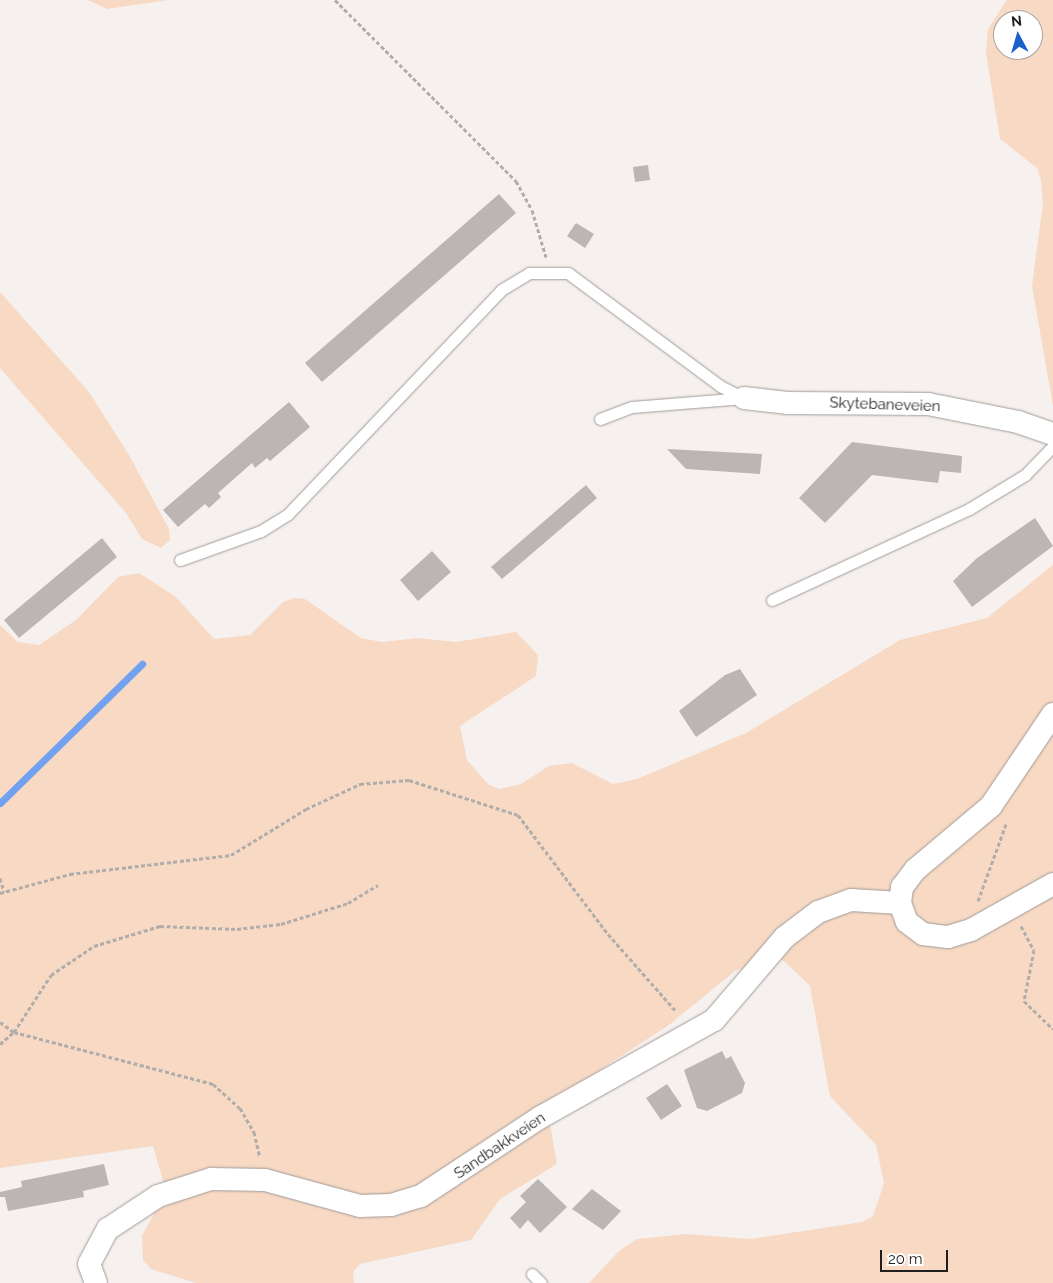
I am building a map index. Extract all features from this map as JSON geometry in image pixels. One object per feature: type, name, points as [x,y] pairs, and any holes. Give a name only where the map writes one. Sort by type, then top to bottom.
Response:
[{"type":"street","name":"Skytebaneveien","points":[[744,398],[787,403],[928,404],[1018,422],[1053,434]]},
{"type":"street","points":[[1053,714],[991,806],[915,870],[902,887],[900,903],[907,922],[936,937],[959,934],[1002,914],[1053,884]]},
{"type":"street","name":"Sandbakkveien","points":[[96,1283],[89,1264],[95,1246],[130,1212],[158,1196],[211,1179],[265,1180],[360,1206],[391,1204],[421,1196],[541,1117],[714,1020],[785,937],[818,912],[851,900],[900,903]]},
{"type":"lane","points":[[180,560],[261,532],[288,514],[500,290],[529,273],[549,270],[568,274],[720,386],[744,398]]},
{"type":"lane","points":[[600,418],[632,407],[744,398]]},
{"type":"lane","points":[[772,600],[969,509],[1025,475],[1053,446]]},
{"type":"lane","points":[[532,1274],[541,1283]]},
{"type":"path","points":[[335,0],[516,181],[532,210],[549,270]]},
{"type":"path","points":[[0,878],[2,892],[70,874],[231,855],[306,810],[360,784],[409,780],[518,815],[608,934],[676,1011]]},
{"type":"path","points":[[1010,815],[978,901],[984,908],[1002,914],[1024,927],[1034,950],[1024,1002],[1053,1029]]},
{"type":"path","points":[[0,1044],[14,1032],[51,975],[94,946],[160,926],[237,929],[281,924],[348,903],[378,885]]},
{"type":"path","points":[[0,1022],[14,1032],[213,1084],[240,1108],[254,1132],[265,1180]]},
{"type":"shaded area","points":[[88,0],[168,0],[107,9]]},
{"type":"shaded area","points":[[1007,0],[1053,0],[1053,406],[1032,286],[1043,203],[1041,180],[1037,168],[1000,139],[986,53],[988,29],[993,21],[993,60],[1043,60],[1043,10],[1000,10]]},
{"type":"shaded area","points":[[0,292],[89,392],[129,455],[169,529],[170,540],[161,548],[142,539],[126,513],[0,368]]},
{"type":"shaded area","points":[[1053,565],[1053,1283],[589,1283],[619,1251],[637,1239],[686,1234],[750,1239],[862,1222],[873,1216],[884,1183],[876,1145],[830,1096],[810,986],[784,961],[772,958],[735,971],[669,1025],[569,1090],[549,1118],[557,1164],[500,1199],[471,1240],[360,1264],[353,1272],[354,1283],[196,1283],[151,1269],[143,1260],[142,1236],[166,1191],[153,1146],[0,1168],[0,625],[18,642],[39,645],[76,620],[118,577],[139,573],[176,597],[214,639],[250,635],[283,602],[294,598],[305,599],[361,638],[382,642],[418,638],[456,642],[516,632],[538,655],[536,676],[460,726],[467,760],[489,785],[500,789],[521,784],[549,766],[572,763],[613,784],[637,779],[746,733],[900,640],[987,618]]},
{"type":"building","points":[[648,165],[650,180],[635,182],[633,167]]},
{"type":"building","points":[[499,194],[516,213],[322,382],[305,363]]},
{"type":"building","points":[[576,223],[594,234],[585,248],[567,236]]},
{"type":"building","points":[[289,402],[310,427],[270,461],[267,458],[255,468],[252,463],[218,493],[221,497],[209,508],[205,504],[178,527],[163,510]]},
{"type":"building","points":[[852,442],[962,456],[961,473],[940,471],[938,483],[872,475],[825,523],[799,498]]},
{"type":"building","points":[[667,449],[762,454],[760,474],[686,469]]},
{"type":"building","points":[[586,485],[597,498],[502,579],[491,567]]},
{"type":"building","points":[[1035,518],[1053,546],[972,607],[953,581],[977,558]]},
{"type":"building","points":[[102,538],[117,557],[19,638],[4,620]]},
{"type":"building","points":[[432,551],[451,572],[418,601],[400,580]]},
{"type":"building","points":[[740,669],[757,695],[696,737],[679,711],[725,675]]},
{"type":"building","points":[[722,1051],[726,1059],[731,1056],[745,1083],[742,1093],[707,1111],[697,1108],[684,1070]]},
{"type":"building","points":[[667,1084],[682,1106],[661,1120],[646,1098]]},
{"type":"building","points":[[104,1164],[109,1185],[83,1191],[84,1197],[8,1211],[5,1197],[0,1197],[0,1192],[22,1187],[21,1181]]},
{"type":"building","points":[[538,1179],[567,1207],[540,1233],[528,1220],[520,1229],[510,1218],[526,1202],[520,1196]]},
{"type":"building","points":[[592,1189],[621,1211],[603,1230],[572,1209]]},
{"type":"waterway","points":[[0,803],[142,664]]}]
